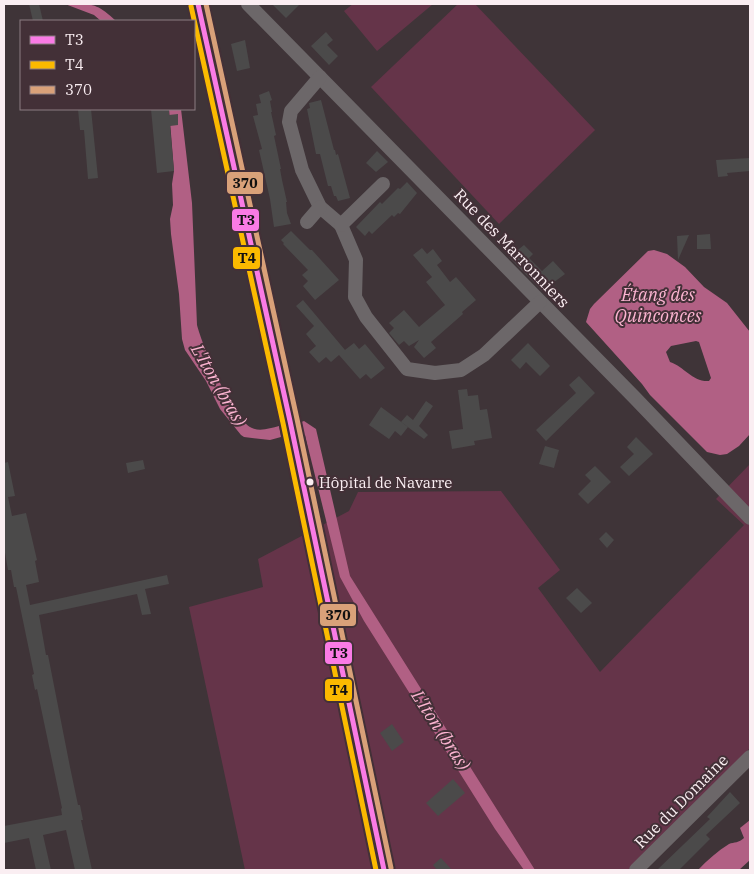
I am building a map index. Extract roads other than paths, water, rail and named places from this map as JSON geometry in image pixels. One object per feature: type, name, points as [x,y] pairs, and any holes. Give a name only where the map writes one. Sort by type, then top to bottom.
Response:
[{"type":"main road","points":[[198,4],[292,430],[384,870]]},
{"type":"street","name":"Rue des Marronniers","points":[[248,4],[636,398],[750,518]]},
{"type":"street","points":[[320,77],[291,111],[290,122],[302,170],[320,207],[340,225],[356,260],[355,297],[366,317],[407,369],[435,373],[461,370],[484,356],[540,302]]},
{"type":"street","points":[[340,225],[384,184]]},
{"type":"street","points":[[307,222],[320,207]]},
{"type":"street","name":"Rue du Domaine","points":[[636,870],[750,757]]},
{"type":"water","points":[[65,4],[93,5],[103,10],[115,20],[100,20],[94,15]]},
{"type":"water","name":"L'Iton (bras)","points":[[169,110],[181,110],[192,203],[197,325],[200,335],[219,381],[244,422],[258,430],[279,426],[281,437],[270,440],[241,435],[220,409],[206,381],[185,350],[182,339],[170,219],[173,205],[172,184],[174,171]]},
{"type":"water","name":"Étang des Quinconces","points":[[654,250],[667,254],[685,267],[704,287],[727,303],[750,332],[750,434],[739,446],[727,454],[720,455],[707,452],[650,395],[586,322],[590,309],[594,304],[648,251]],"holes":[[[699,342],[711,378],[709,381],[693,377],[670,362],[666,352],[671,346]]]},
{"type":"water","name":"L'Iton (bras)","points":[[304,421],[316,429],[350,576],[535,870],[524,870],[495,829],[364,621],[340,577],[305,435],[298,435],[296,424]]},
{"type":"water","points":[[750,820],[750,860],[739,870],[698,870],[729,844],[744,838],[740,828]]},
{"type":"place","name":"Hôpital de Navarre","points":[[310,482]]}]
